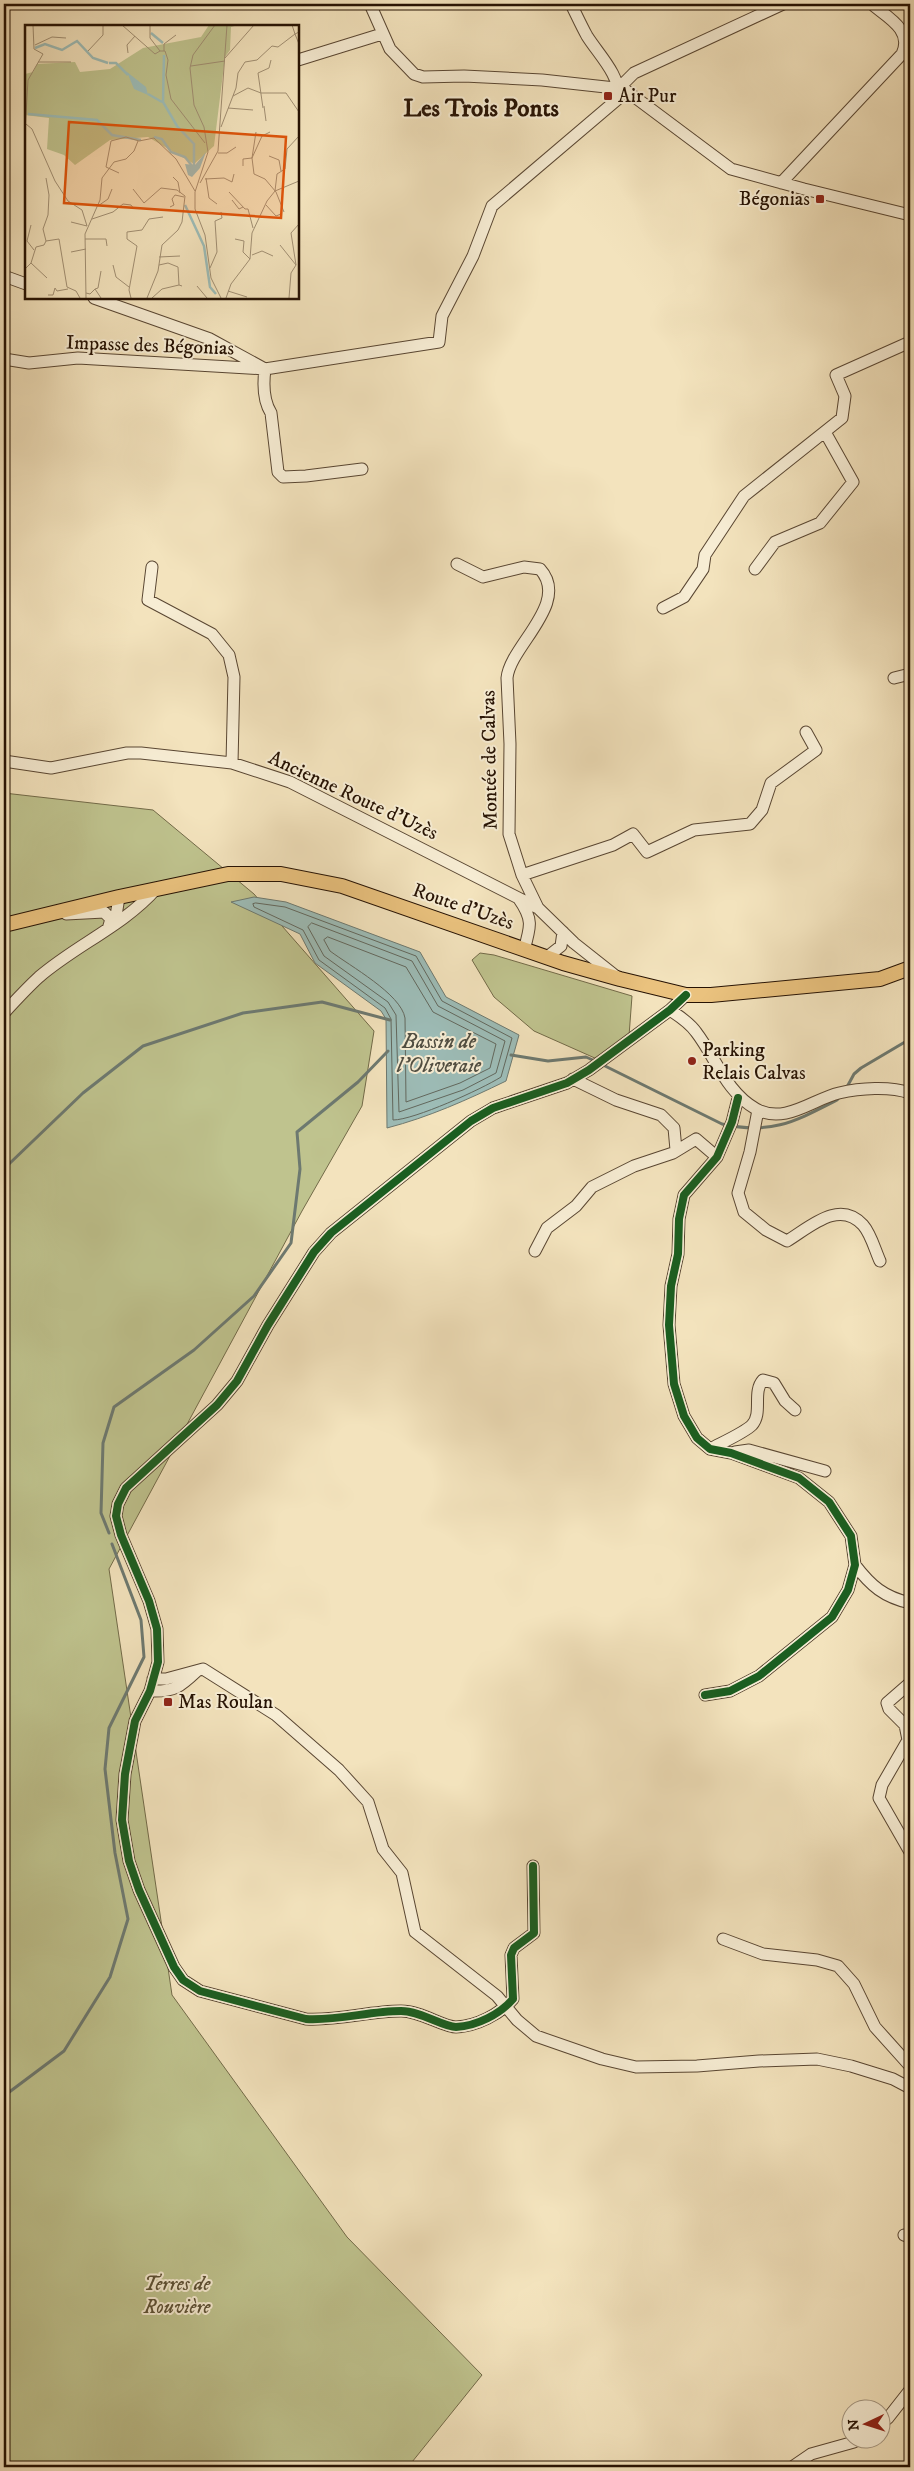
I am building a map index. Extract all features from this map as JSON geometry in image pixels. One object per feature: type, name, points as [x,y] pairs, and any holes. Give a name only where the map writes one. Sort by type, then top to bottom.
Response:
[{"type":"main road","name":"Route d'Uzès","points":[[4,925],[123,896],[228,874],[281,874],[342,886],[546,957],[620,979],[686,995],[711,995],[880,979],[910,968]]},
{"type":"street","points":[[370,4],[390,49],[404,66],[423,78],[464,76],[542,80],[619,88],[634,74],[783,4]]},
{"type":"street","points":[[571,4],[619,88],[731,169],[910,215]]},
{"type":"street","points":[[781,183],[902,54],[905,42],[902,28],[874,6]]},
{"type":"street","points":[[299,60],[382,34]]},
{"type":"street","name":"Impasse des Bégonias","points":[[4,359],[29,363],[78,358],[265,369],[439,342],[442,316],[473,256],[492,206],[619,98],[619,88]]},
{"type":"street","points":[[4,276],[25,284]]},
{"type":"street","name":"Impasse des Bégonias","points":[[97,299],[210,339],[265,369]]},
{"type":"street","points":[[663,608],[684,597],[703,569],[705,555],[744,496],[842,418],[846,396],[836,376],[910,342]]},
{"type":"street","points":[[265,369],[263,383],[266,406],[271,414],[278,472],[283,477],[362,469]]},
{"type":"street","points":[[755,569],[775,542],[820,523],[853,482],[825,432]]},
{"type":"street","name":"Montée de Calvas","points":[[457,564],[483,577],[524,567],[540,569],[546,578],[548,592],[542,615],[508,667],[507,678],[510,744],[509,834],[522,875],[538,908]]},
{"type":"street","points":[[152,567],[148,600],[212,634],[229,655],[234,677],[232,763]]},
{"type":"street","points":[[894,678],[910,674]]},
{"type":"street","points":[[522,875],[613,845],[633,834],[647,852],[694,830],[750,824],[762,810],[771,783],[816,750],[806,732]]},
{"type":"street","name":"Ancienne Route d'Uzès","points":[[4,761],[51,768],[72,766],[126,753],[141,753],[232,763],[290,782],[538,908],[563,932],[620,979]]},
{"type":"street","points":[[4,1013],[40,977],[146,901],[156,889]]},
{"type":"street","points":[[123,896],[128,904],[124,917]]},
{"type":"street","points":[[108,929],[116,916],[123,896]]},
{"type":"street","points":[[518,898],[530,914],[530,931],[524,950]]},
{"type":"street","points":[[50,914],[104,912],[111,919],[108,929]]},
{"type":"street","points":[[530,931],[543,922],[552,922]]},
{"type":"street","points":[[546,957],[556,952],[561,946],[563,932]]},
{"type":"street","points":[[533,1866],[534,1933],[514,1948],[511,1955],[513,1999],[507,2006],[479,2022],[454,2027],[422,2014],[403,2011],[371,2013],[322,2020],[293,2017],[200,1990],[183,1980],[174,1968],[139,1890],[130,1862],[122,1820],[125,1774],[135,1721],[150,1691],[158,1662],[157,1629],[149,1601],[121,1534],[116,1516],[118,1504],[126,1488],[217,1405],[237,1381],[314,1252],[331,1233],[471,1121],[493,1108],[573,1079],[670,1010],[686,995]]},
{"type":"street","points":[[670,1010],[696,1031],[738,1098],[758,1110],[772,1114],[795,1111],[843,1092],[894,1088],[910,1093]]},
{"type":"street","points":[[573,1079],[616,1100],[660,1115],[674,1128],[676,1150]]},
{"type":"street","points":[[705,1694],[730,1692],[759,1676],[832,1617],[848,1590],[855,1565],[851,1536],[829,1502],[799,1478],[731,1452],[710,1449],[697,1438],[684,1416],[674,1384],[669,1325],[671,1286],[678,1254],[679,1219],[684,1196],[717,1157],[731,1125],[738,1098]]},
{"type":"street","points":[[758,1110],[738,1192],[744,1212],[766,1230],[787,1242],[830,1214],[850,1215],[864,1226],[880,1261]]},
{"type":"street","points":[[534,1251],[547,1228],[576,1206],[592,1188],[634,1166],[676,1150],[696,1139],[717,1157]]},
{"type":"street","points":[[710,1449],[752,1425],[756,1414],[759,1385],[763,1380],[774,1383],[785,1401],[795,1410]]},
{"type":"street","points":[[731,1452],[749,1450],[826,1471]]},
{"type":"street","points":[[855,1565],[870,1584],[888,1596],[910,1603]]},
{"type":"street","points":[[153,1679],[166,1679],[203,1669],[276,1715],[339,1770],[368,1802],[383,1849],[402,1874],[415,1932],[507,2006],[517,2020],[536,2036],[602,2059],[636,2067],[697,2066],[817,2059],[852,2066],[893,2079],[910,2088]]},
{"type":"street","points":[[150,1691],[166,1692],[180,1687],[197,1671]]},
{"type":"street","points":[[910,1683],[887,1703],[889,1709],[905,1725],[908,1740],[882,1785],[879,1798],[910,1852]]},
{"type":"street","points":[[723,1939],[763,1954],[817,1960],[838,1966],[854,1984],[875,2027],[910,2066]]},
{"type":"street","points":[[892,2413],[910,2390]]},
{"type":"street","points":[[792,2467],[811,2454],[842,2445]]},
{"type":"green space","name":"Terres de Rouvière","points":[[4,793],[153,810],[254,894],[374,1031],[362,1106],[302,1211],[109,1569],[172,1995],[347,2237],[482,2375],[408,2467],[4,2467]]},
{"type":"green space","name":"Bassin de l'Oliveraie","points":[[480,953],[494,955],[632,996],[629,1036],[597,1059],[534,1031],[494,997],[472,960]]},
{"type":"water","name":"Bassin de l'Oliveraie","points":[[254,897],[286,902],[420,952],[446,997],[519,1035],[506,1081],[448,1108],[387,1128],[386,1019],[381,1011],[315,963],[300,934],[231,902]]},
{"type":"waterway","points":[[4,1175],[9,1164],[83,1093],[143,1046],[243,1013],[322,1002],[390,1020]]},
{"type":"waterway","points":[[847,1087],[854,1074],[861,1068],[910,1039]]},
{"type":"waterway","points":[[109,1533],[101,1513],[103,1443],[114,1407],[194,1350],[254,1296],[291,1243],[300,1169],[297,1132],[358,1082],[388,1051]]},
{"type":"waterway","points":[[511,1055],[548,1061],[586,1057],[595,1061]]},
{"type":"waterway","points":[[601,1064],[722,1124],[739,1127],[755,1128],[782,1124],[808,1115],[837,1100],[840,1096]]},
{"type":"waterway","points":[[4,2096],[64,2051],[110,1977],[128,1919],[115,1853],[105,1769],[109,1728],[144,1657],[141,1620],[112,1544]]},
{"type":"cycle path","points":[[533,1866],[534,1933],[514,1948],[511,1955],[513,1999],[502,2010],[480,2022],[456,2027],[401,2011],[330,2019],[306,2019],[200,1991],[183,1980],[174,1967],[139,1890],[129,1861],[122,1820],[125,1774],[135,1721],[150,1691],[158,1662],[157,1629],[149,1601],[121,1535],[116,1516],[118,1504],[126,1488],[217,1405],[237,1381],[268,1325],[314,1252],[331,1233],[471,1121],[493,1108],[567,1083],[589,1070],[670,1010],[686,995]]},
{"type":"cycle path","points":[[705,1695],[730,1691],[759,1676],[832,1617],[848,1590],[855,1565],[851,1536],[829,1502],[799,1478],[731,1453],[710,1449],[697,1438],[684,1416],[674,1384],[669,1325],[671,1286],[678,1254],[679,1219],[684,1195],[717,1157],[732,1122],[738,1098]]},
{"type":"place","name":"Air Pur","points":[[608,96]]},
{"type":"place","name":"Bégonias","points":[[820,199]]},
{"type":"place","name":"Parking Relais Calvas","points":[[692,1061]]},
{"type":"place","name":"Mas Roulan","points":[[168,1702]]},
{"type":"district","name":"Les Trois Ponts","points":[[481,108]]}]
